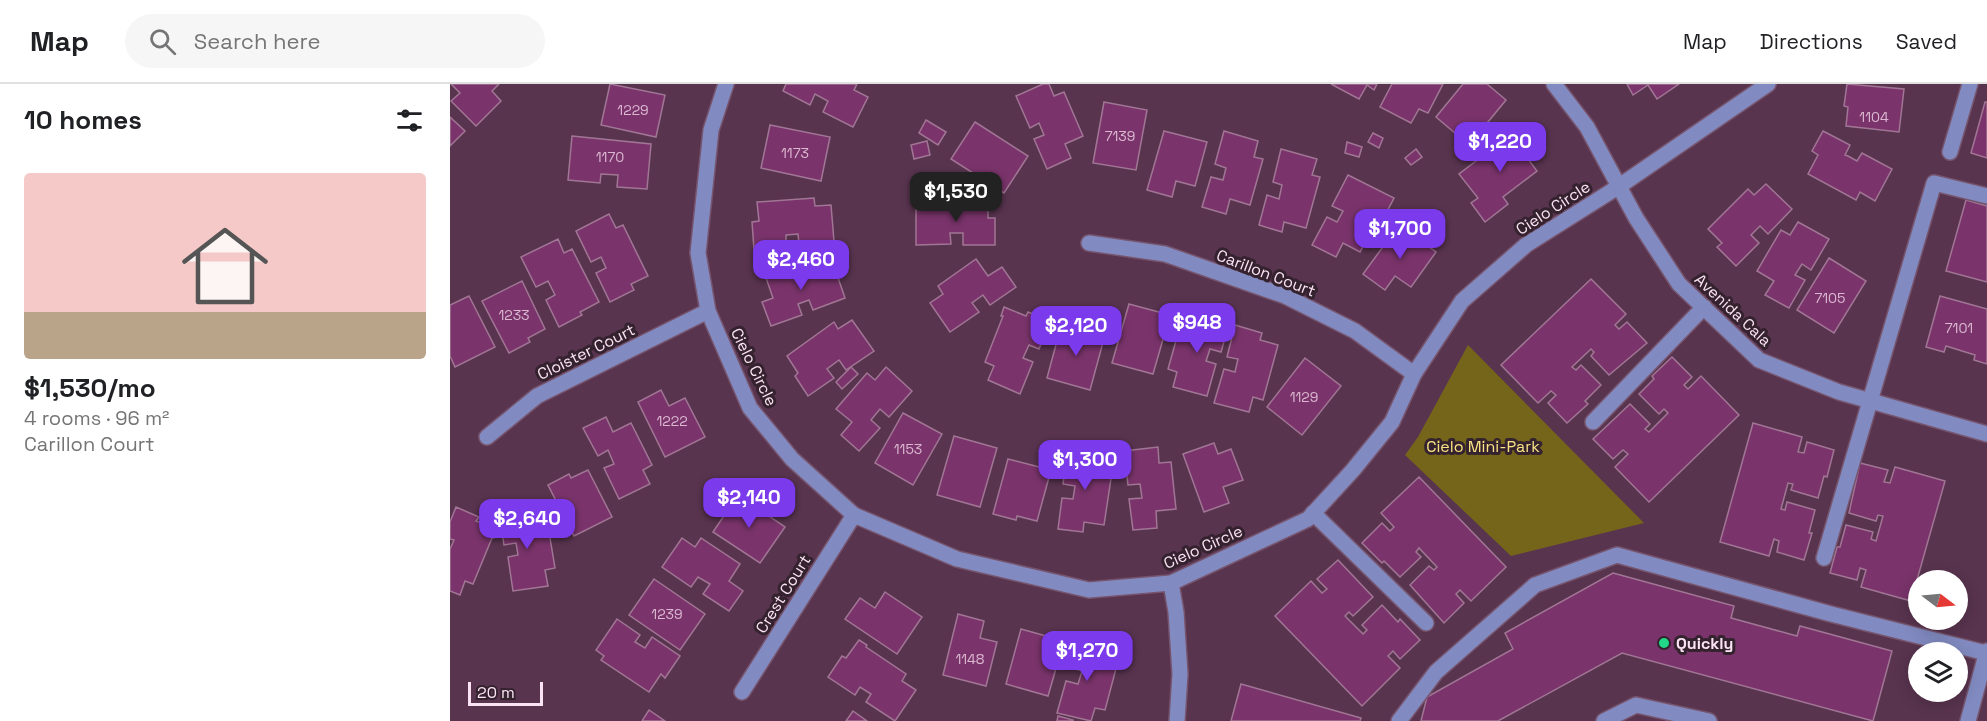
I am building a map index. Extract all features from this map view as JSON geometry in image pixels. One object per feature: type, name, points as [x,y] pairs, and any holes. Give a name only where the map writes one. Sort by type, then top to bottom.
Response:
[{"type":"street","name":"Cielo Circle","points":[[726,84],[711,130],[698,253],[708,311],[750,408],[792,459],[854,515],[957,559],[1089,590],[1171,583],[1308,519],[1392,422],[1414,374],[1462,301],[1526,245],[1618,186],[1768,84]]},
{"type":"street","name":"Avenida Cala","points":[[1554,84],[1587,127],[1618,186],[1679,284],[1759,360],[1839,392],[1987,434]]},
{"type":"street","points":[[1950,152],[1970,84]]},
{"type":"street","points":[[1824,558],[1935,183],[1987,196]]},
{"type":"street","name":"Carillon Court","points":[[1089,243],[1165,254],[1285,296],[1356,331],[1414,374]]},
{"type":"street","points":[[1593,422],[1704,308]]},
{"type":"street","name":"Cloister Court","points":[[488,437],[537,396],[708,311]]},
{"type":"street","points":[[1313,513],[1426,623]]},
{"type":"street","name":"Crest Court","points":[[742,692],[854,515]]},
{"type":"street","points":[[1399,721],[1436,672],[1535,585],[1617,555],[1987,652],[1980,701],[1968,721]]},
{"type":"street","points":[[1171,583],[1176,612],[1180,674],[1177,721]]},
{"type":"street","points":[[1604,721],[1636,705],[1709,721]]},
{"type":"green space","name":"Cielo Mini-Park","points":[[1468,345],[1644,523],[1511,556],[1405,455],[1418,437]]},
{"type":"building","points":[[451,84],[499,84],[492,91],[501,101],[476,126],[451,101],[460,93]]},
{"type":"building","points":[[610,84],[665,95],[656,137],[601,125]]},
{"type":"building","points":[[786,84],[857,84],[854,90],[868,97],[853,127],[823,112],[828,101],[815,94],[810,105],[783,91]]},
{"type":"building","points":[[1043,84],[1049,84],[1054,96],[1064,92],[1083,136],[1065,144],[1071,158],[1047,169],[1034,139],[1044,135],[1039,123],[1030,128],[1016,96]]},
{"type":"building","points":[[1331,84],[1377,84],[1374,90],[1367,85],[1359,99]]},
{"type":"building","points":[[1392,84],[1443,84],[1428,113],[1419,109],[1411,123],[1380,107]]},
{"type":"building","points":[[1463,84],[1487,84],[1506,100],[1469,145],[1436,117]]},
{"type":"building","points":[[1627,84],[1679,84],[1657,99],[1648,85],[1633,95]]},
{"type":"building","points":[[1847,84],[1904,89],[1899,132],[1846,126],[1848,107],[1844,106]]},
{"type":"building","points":[[1104,102],[1147,110],[1136,170],[1093,163]]},
{"type":"building","points":[[1985,102],[1987,102],[1987,158],[1971,153]]},
{"type":"building","points":[[450,117],[465,131],[450,146]]},
{"type":"building","points":[[926,120],[946,132],[938,145],[919,133]]},
{"type":"building","points":[[975,122],[1028,156],[1004,193],[951,159]]},
{"type":"building","points":[[770,125],[830,137],[821,181],[761,168]]},
{"type":"building","points":[[1523,125],[1538,144],[1525,155],[1537,171],[1503,197],[1508,204],[1485,222],[1471,203],[1478,198],[1459,174],[1488,152],[1495,161],[1506,153],[1499,144]]},
{"type":"building","points":[[1164,131],[1207,142],[1195,186],[1176,181],[1172,197],[1147,190]]},
{"type":"building","points":[[1224,131],[1258,141],[1254,157],[1263,159],[1250,205],[1230,199],[1226,214],[1202,207],[1211,177],[1223,180],[1226,168],[1215,164]]},
{"type":"building","points":[[1823,131],[1850,145],[1845,155],[1857,161],[1862,153],[1892,169],[1875,201],[1860,192],[1856,200],[1808,174],[1818,155],[1812,151]]},
{"type":"building","points":[[1373,133],[1383,138],[1379,148],[1368,142]]},
{"type":"building","points":[[1491,134],[1497,141],[1485,152],[1479,145]]},
{"type":"building","points":[[572,136],[651,144],[647,189],[617,187],[618,175],[601,174],[600,183],[568,180]]},
{"type":"building","points":[[927,141],[930,155],[914,159],[911,145]]},
{"type":"building","points":[[1347,142],[1362,147],[1359,157],[1345,153]]},
{"type":"building","points":[[1281,149],[1317,159],[1312,175],[1320,177],[1306,228],[1284,222],[1282,232],[1259,225],[1267,195],[1279,199],[1282,185],[1273,182]]},
{"type":"building","points":[[1416,149],[1422,157],[1411,165],[1405,158]]},
{"type":"building","points":[[1348,175],[1394,198],[1382,221],[1378,219],[1360,252],[1343,243],[1336,257],[1312,245],[1327,217],[1337,222],[1343,211],[1332,206]]},
{"type":"building","points":[[1766,184],[1792,209],[1768,234],[1760,226],[1751,235],[1759,243],[1736,266],[1717,247],[1722,243],[1708,229],[1748,189],[1754,195]]},
{"type":"building","points":[[814,198],[815,206],[831,205],[834,241],[799,244],[798,234],[786,235],[786,246],[754,249],[752,222],[759,221],[757,202]]},
{"type":"building","points":[[932,199],[988,199],[988,218],[995,218],[995,245],[963,245],[963,233],[950,233],[951,244],[916,245],[916,209],[932,209]]},
{"type":"building","points":[[1966,200],[1987,206],[1987,282],[1946,271]]},
{"type":"building","points":[[609,214],[616,228],[623,225],[648,276],[631,284],[634,290],[610,302],[596,273],[606,268],[601,257],[591,262],[576,231]]},
{"type":"building","points":[[1798,222],[1829,239],[1811,270],[1802,264],[1795,275],[1805,280],[1789,308],[1765,295],[1774,281],[1757,271],[1781,230],[1790,235]]},
{"type":"building","points":[[1399,225],[1436,252],[1411,287],[1395,276],[1385,290],[1363,274]]},
{"type":"building","points":[[558,239],[564,253],[572,249],[599,302],[580,312],[582,315],[559,327],[546,300],[555,295],[548,281],[536,287],[521,257]]},
{"type":"building","points":[[1829,258],[1866,281],[1834,333],[1797,310]]},
{"type":"building","points":[[976,259],[988,276],[1002,267],[1016,287],[990,305],[983,295],[972,303],[979,312],[950,332],[930,303],[943,294],[938,286]]},
{"type":"building","points":[[815,260],[819,271],[834,266],[845,298],[813,310],[809,300],[798,304],[802,315],[771,326],[762,302],[773,298],[766,278]]},
{"type":"building","points":[[1591,279],[1626,314],[1615,325],[1619,329],[1627,322],[1647,343],[1609,375],[1591,356],[1594,352],[1591,349],[1572,367],[1576,370],[1581,365],[1601,385],[1585,401],[1588,404],[1567,423],[1548,403],[1556,395],[1551,391],[1538,403],[1501,365]]},
{"type":"building","points":[[522,281],[545,329],[528,338],[530,342],[509,353],[482,301]]},
{"type":"building","points":[[469,296],[495,347],[455,367],[450,356],[450,305]]},
{"type":"building","points":[[1940,296],[1987,309],[1987,364],[1974,360],[1975,355],[1946,346],[1944,352],[1926,347]]},
{"type":"building","points":[[1129,304],[1170,315],[1153,374],[1112,363]]},
{"type":"building","points":[[1004,307],[1026,316],[1028,312],[1050,321],[1039,349],[1029,345],[1023,358],[1033,362],[1020,394],[988,380],[994,366],[985,362],[1003,316],[1001,316]]},
{"type":"building","points":[[1204,314],[1230,321],[1221,352],[1210,349],[1206,361],[1216,364],[1207,396],[1173,387],[1177,372],[1168,369],[1181,323],[1200,328]]},
{"type":"building","points":[[852,320],[874,351],[846,370],[839,360],[827,369],[834,378],[808,396],[795,376],[798,373],[787,356],[834,322],[838,329]]},
{"type":"building","points":[[1235,325],[1262,333],[1260,340],[1278,345],[1263,400],[1253,397],[1249,412],[1214,403],[1224,369],[1235,372],[1238,359],[1227,357]]},
{"type":"building","points":[[1061,326],[1081,332],[1082,328],[1105,335],[1090,390],[1047,378]]},
{"type":"building","points":[[1672,357],[1692,377],[1684,385],[1688,389],[1701,376],[1739,415],[1649,502],[1615,467],[1628,454],[1623,450],[1613,459],[1593,439],[1630,404],[1650,424],[1645,429],[1649,432],[1668,413],[1664,409],[1659,414],[1639,394],[1654,379],[1652,376]]},
{"type":"building","points":[[1305,358],[1341,386],[1302,435],[1267,407]]},
{"type":"building","points":[[851,367],[858,374],[842,389],[836,382]]},
{"type":"building","points":[[886,367],[912,391],[889,417],[880,409],[871,420],[880,428],[859,451],[841,435],[852,422],[836,409],[867,373],[875,380]]},
{"type":"building","points":[[661,390],[669,406],[685,398],[705,437],[665,457],[638,402]]},
{"type":"building","points":[[903,413],[942,434],[913,485],[875,463]]},
{"type":"building","points":[[606,417],[613,432],[631,423],[652,465],[643,470],[650,484],[619,499],[604,468],[614,464],[608,450],[598,456],[583,428]]},
{"type":"building","points":[[1753,423],[1802,437],[1798,452],[1804,453],[1807,442],[1834,450],[1827,477],[1824,476],[1818,498],[1791,490],[1793,484],[1788,483],[1781,509],[1785,510],[1787,502],[1815,510],[1809,533],[1812,533],[1804,560],[1777,552],[1779,541],[1774,539],[1769,556],[1720,542]]},
{"type":"building","points":[[954,436],[997,448],[980,507],[937,495]]},
{"type":"building","points":[[1214,443],[1218,454],[1231,449],[1243,480],[1223,487],[1229,503],[1204,512],[1183,454]]},
{"type":"building","points":[[1158,447],[1159,463],[1171,462],[1176,509],[1156,511],[1157,528],[1133,530],[1129,499],[1142,498],[1140,484],[1128,485],[1124,451]]},
{"type":"building","points":[[1068,450],[1105,455],[1103,471],[1112,472],[1104,525],[1084,522],[1083,532],[1058,529],[1062,498],[1073,499],[1075,486],[1063,484]]},
{"type":"building","points":[[1008,459],[1051,470],[1037,521],[1017,516],[1016,520],[993,514]]},
{"type":"building","points":[[1860,463],[1888,470],[1884,482],[1890,483],[1895,467],[1945,481],[1920,570],[1908,570],[1908,600],[1861,587],[1866,570],[1860,568],[1857,580],[1830,573],[1846,525],[1873,532],[1871,539],[1876,541],[1883,516],[1878,515],[1876,521],[1849,513]]},
{"type":"building","points":[[588,470],[612,517],[574,536],[548,485],[569,474],[571,478]]},
{"type":"building","points":[[1419,477],[1506,567],[1471,601],[1460,590],[1456,594],[1464,603],[1444,623],[1410,585],[1429,566],[1434,570],[1437,567],[1419,548],[1416,552],[1421,557],[1400,577],[1362,543],[1382,523],[1390,531],[1394,527],[1381,513]]},
{"type":"building","points":[[738,495],[785,527],[760,563],[713,532]]},
{"type":"building","points":[[456,507],[479,517],[476,521],[498,530],[492,538],[473,584],[465,581],[460,595],[450,591],[450,549],[454,540],[450,539],[450,522]]},
{"type":"building","points":[[526,508],[528,523],[547,520],[555,568],[545,570],[548,586],[513,591],[508,557],[518,555],[516,543],[504,545],[499,513]]},
{"type":"building","points":[[682,538],[695,547],[701,538],[740,564],[729,581],[743,591],[729,611],[703,594],[710,584],[698,577],[691,587],[662,567]]},
{"type":"building","points":[[1338,560],[1373,597],[1353,616],[1349,612],[1345,616],[1363,634],[1367,630],[1362,625],[1382,605],[1398,622],[1400,619],[1420,640],[1400,659],[1393,651],[1388,656],[1400,668],[1362,706],[1275,616],[1311,581],[1322,593],[1327,589],[1317,579]]},
{"type":"building","points":[[1613,573],[1734,606],[1731,618],[1797,636],[1800,626],[1892,651],[1873,721],[1622,653],[1498,721],[1421,721],[1427,697],[1513,649],[1505,633]]},
{"type":"building","points":[[654,579],[705,614],[680,650],[629,615]]},
{"type":"building","points":[[885,592],[922,617],[897,654],[845,619],[860,598],[875,608]]},
{"type":"building","points":[[958,614],[984,621],[980,638],[997,642],[986,686],[943,675]]},
{"type":"building","points":[[617,619],[640,635],[635,642],[645,648],[652,637],[680,656],[665,678],[661,674],[649,692],[601,660],[604,656],[596,650]]},
{"type":"building","points":[[1021,629],[1064,641],[1048,696],[1006,684]]},
{"type":"building","points":[[1077,637],[1101,644],[1097,660],[1117,665],[1105,710],[1095,708],[1091,721],[1057,713],[1066,681],[1078,684],[1082,671],[1069,667]]},
{"type":"building","points":[[859,640],[906,674],[902,681],[916,690],[895,721],[866,702],[871,694],[860,687],[855,695],[828,677],[842,656],[846,658]]},
{"type":"building","points":[[1241,684],[1361,718],[1360,721],[1231,721]]},
{"type":"building","points":[[649,710],[665,721],[642,721]]},
{"type":"building","points":[[853,711],[867,721],[846,721]]},
{"type":"building","points":[[1058,716],[1073,720],[1073,721],[1057,721]]},
{"type":"place","name":"Quickly","points":[[1664,643]]}]
